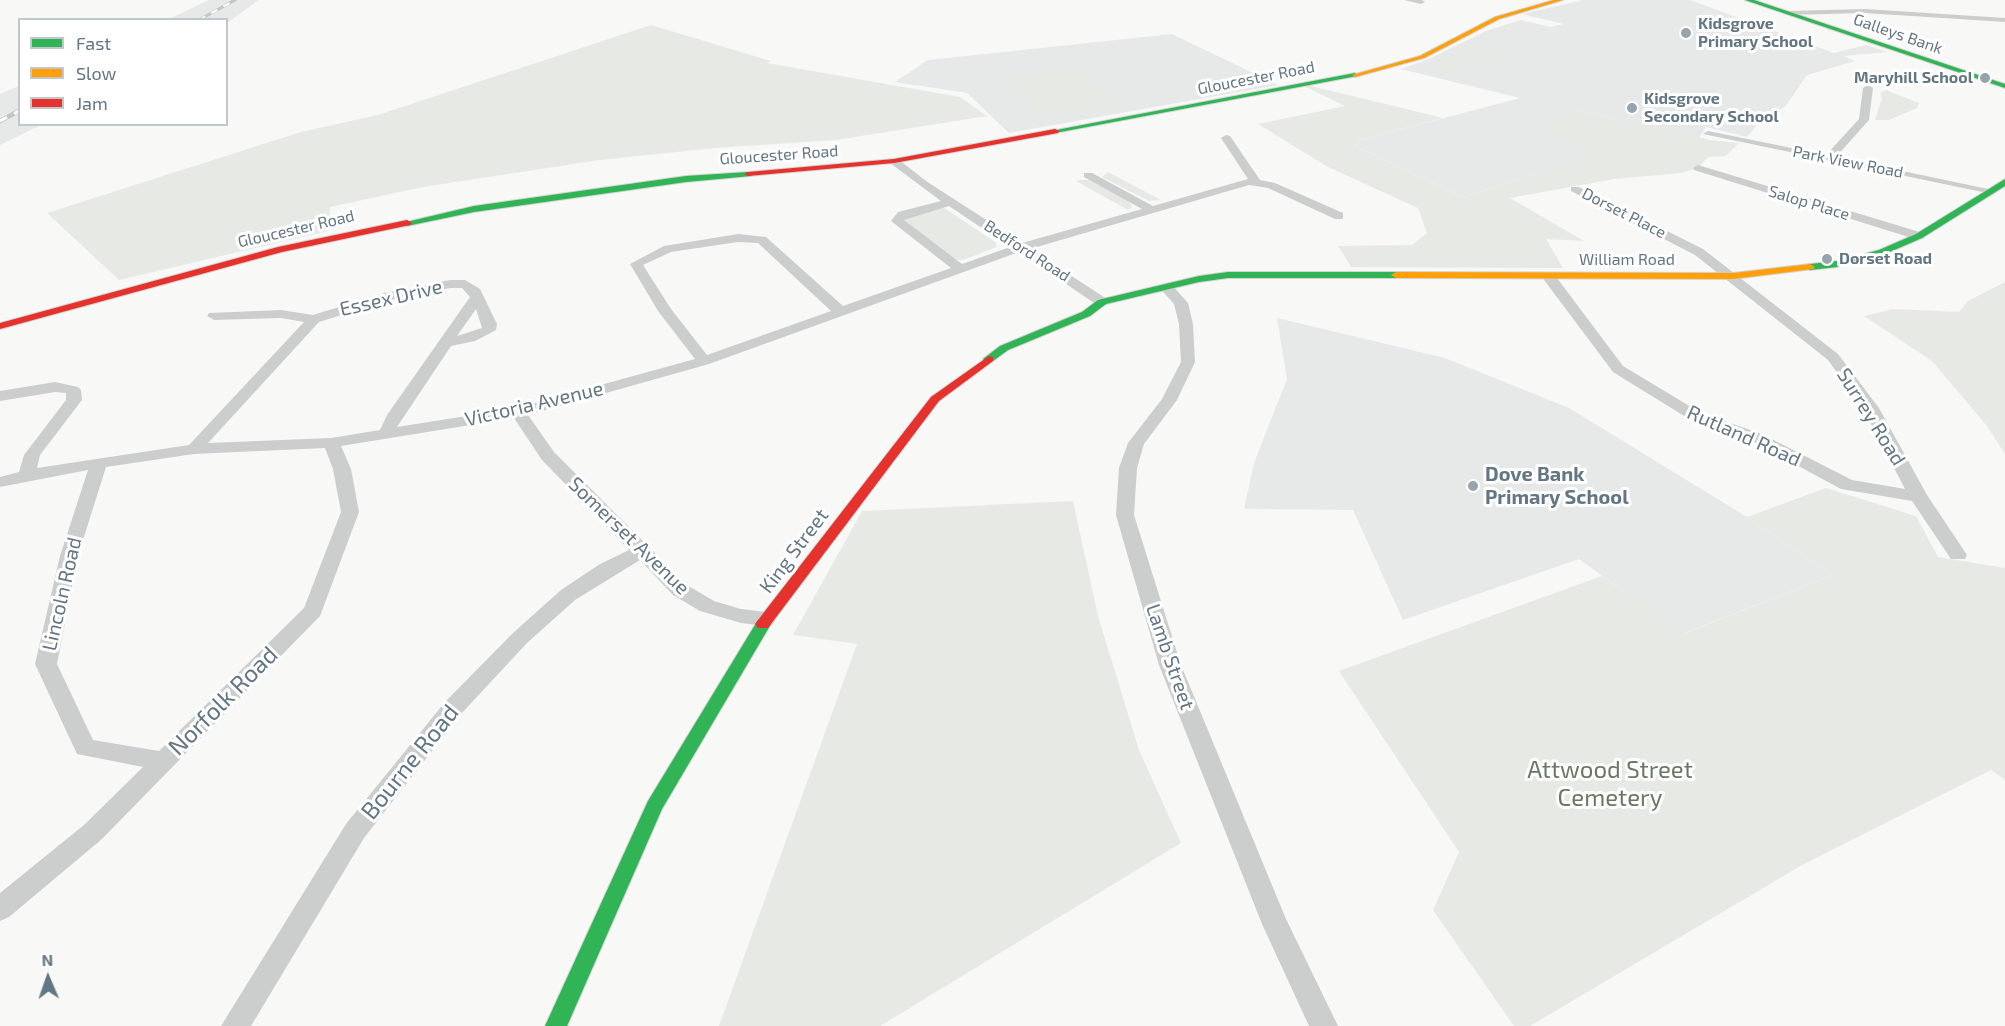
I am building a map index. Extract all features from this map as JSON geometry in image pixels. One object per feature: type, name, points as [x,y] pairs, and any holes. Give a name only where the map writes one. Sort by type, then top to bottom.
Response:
[{"type":"street","points":[[1407,0],[1421,2]]},
{"type":"street","name":"Gloucester Road","points":[[0,326],[281,249],[463,211],[666,181],[894,161],[1375,70],[1422,57],[1516,10],[1554,0]]},
{"type":"street","name":"Galleys Bank","points":[[1748,0],[2005,86]]},
{"type":"street","points":[[1787,13],[1866,11],[2005,20]]},
{"type":"street","points":[[1982,18],[1995,27]]},
{"type":"street","points":[[1829,159],[1864,120],[1869,88]]},
{"type":"street","name":"Park View Road","points":[[1708,134],[1988,192]]},
{"type":"street","points":[[1226,138],[1256,182],[1271,184],[1339,216]]},
{"type":"street","name":"Bedford Road","points":[[894,161],[950,202],[1022,247],[1102,302]]},
{"type":"street","name":"Salop Place","points":[[1698,168],[1919,236]]},
{"type":"street","points":[[1088,175],[1152,210]]},
{"type":"street","name":"Victoria Avenue","points":[[0,482],[99,462],[194,449],[331,443],[518,413],[704,361],[1022,247],[1256,182]]},
{"type":"street","name":"William Road","points":[[1228,275],[1733,276],[1837,264],[1882,252],[1919,236],[2005,182]]},
{"type":"street","name":"Dorset Place","points":[[1575,189],[1699,252],[1733,276]]},
{"type":"street","points":[[950,202],[902,214],[897,220],[961,270]]},
{"type":"street","points":[[704,361],[665,311],[636,264],[668,249],[738,238],[762,240],[842,313]]},
{"type":"street","name":"King Street","points":[[556,1026],[654,806],[766,619],[935,399],[1004,348],[1086,314],[1102,302],[1228,275]]},
{"type":"street","name":"Surrey Road","points":[[1733,276],[1833,357],[1871,408],[1918,495],[1958,555]]},
{"type":"street","name":"Rutland Road","points":[[1549,277],[1618,369],[1695,416],[1756,437],[1847,484]]},
{"type":"street","name":"Essex Drive","points":[[194,449],[314,319],[374,300],[450,284],[465,284],[473,289],[477,297],[395,415],[386,434]]},
{"type":"street","name":"Lamb Street","points":[[1166,287],[1181,303],[1186,324],[1188,362],[1169,400],[1136,443],[1128,468],[1125,515],[1170,665],[1275,924],[1324,1026]]},
{"type":"street","points":[[446,342],[470,338],[489,330],[490,324],[477,297]]},
{"type":"street","points":[[214,316],[280,314],[314,319]]},
{"type":"street","points":[[0,396],[55,387],[73,390],[74,400],[32,455],[27,475]]},
{"type":"street","name":"Somerset Avenue","points":[[518,413],[548,456],[680,590],[707,606],[741,616],[766,619]]},
{"type":"street","name":"Norfolk Road","points":[[0,909],[93,832],[313,611],[350,512],[342,469],[331,443]]},
{"type":"street","name":"Lincoln Road","points":[[99,462],[69,556],[46,664],[85,748],[163,761]]},
{"type":"street","name":"Surrey Road","points":[[1847,484],[1918,495]]},
{"type":"street","name":"Bourne Road","points":[[235,1026],[355,831],[453,708],[520,638],[568,595],[607,569],[642,551]]},
{"type":"shaded area","points":[[209,0],[259,0],[228,22],[228,18],[171,18]]},
{"type":"shaded area","name":"Kidsgrove Secondary School","points":[[1583,0],[1690,0],[1834,53],[1866,45],[1888,52],[1844,56],[1855,61],[1807,75],[1785,107],[1760,121],[1747,137],[1706,127],[1699,138],[1573,109],[1585,159],[1463,197],[1355,146],[1360,140],[1520,98],[1401,69],[1431,58],[1486,31],[1521,20],[1550,27],[1563,24],[1522,14]]},
{"type":"shaded area","points":[[1172,34],[1278,85],[1009,133],[967,93],[895,82],[928,60]]},
{"type":"shaded area","points":[[18,86],[18,126],[39,126],[0,145],[0,94]]},
{"type":"shaded area","name":"Dove Bank Primary School","points":[[1277,318],[1445,358],[1569,408],[1747,517],[1833,575],[1682,634],[1579,559],[1403,620],[1353,510],[1244,509],[1254,463],[1287,379]]},
{"type":"green space","points":[[651,25],[771,61],[767,63],[960,97],[987,116],[836,140],[715,148],[600,160],[423,187],[330,207],[328,231],[119,280],[47,213],[301,132],[378,115]]},
{"type":"green space","points":[[1471,45],[1504,53],[1483,63],[1450,56]]},
{"type":"green space","points":[[1447,57],[1480,64],[1459,75],[1424,68]]},
{"type":"green space","points":[[1074,69],[1125,107],[1047,117],[1002,77]]},
{"type":"green space","points":[[1304,86],[1443,118],[1360,140],[1355,146],[1463,197],[1584,159],[1582,149],[1539,131],[1573,109],[1710,140],[1739,143],[1726,156],[1708,157],[1698,168],[1681,173],[1614,179],[1510,198],[1584,241],[1546,239],[1563,268],[1351,267],[1338,246],[1412,245],[1427,233],[1418,208],[1328,167],[1258,124],[1345,106]]},
{"type":"green space","points":[[1886,90],[1919,103],[1917,108],[1889,120],[1875,120],[1882,98],[1880,93]]},
{"type":"green space","points":[[1108,172],[1161,200],[1149,201],[1102,177]]},
{"type":"green space","points":[[1090,180],[1130,202],[1132,208],[1128,210],[1076,181]]},
{"type":"green space","points":[[943,207],[995,242],[997,247],[963,260],[957,260],[905,222],[904,219]]},
{"type":"green space","points":[[2005,282],[2005,454],[1987,426],[1932,361],[1864,316],[1893,309],[1959,312],[1968,301]]},
{"type":"green space","name":"Attwood Street Cemetery","points":[[1826,488],[1916,516],[1938,557],[2005,568],[2005,780],[1991,770],[1802,865],[1530,1026],[1514,1026],[1433,910],[1459,852],[1339,671],[1602,576],[1683,634],[1833,575],[1747,517]]},
{"type":"green space","points":[[1073,501],[1098,616],[1139,750],[1181,843],[880,1026],[719,1026],[857,644],[793,635],[862,511]]},
{"type":"railway","points":[[203,18],[235,0]]},
{"type":"railway","points":[[0,121],[18,112]]},
{"type":"traffic: fast","points":[[1748,0],[2005,86]]},
{"type":"traffic: fast","points":[[1055,131],[1355,75]]},
{"type":"traffic: fast","points":[[407,223],[474,209],[686,179],[748,174]]},
{"type":"traffic: fast","points":[[1810,267],[1837,264],[1882,252],[1919,236],[2005,182]]},
{"type":"traffic: fast","points":[[989,359],[1004,348],[1086,314],[1102,302],[1199,279],[1228,275],[1396,275]]},
{"type":"traffic: fast","points":[[556,1026],[654,806],[763,624]]},
{"type":"traffic: slow","points":[[1355,75],[1422,57],[1497,18],[1560,0]]},
{"type":"traffic: slow","points":[[1396,275],[1733,276],[1810,267]]},
{"type":"traffic: jam","points":[[748,174],[894,161],[1055,131]]},
{"type":"traffic: jam","points":[[0,326],[281,249],[407,223]]},
{"type":"traffic: jam","points":[[763,624],[935,399],[989,359]]},
{"type":"place","name":"Kidsgrove Primary School","points":[[1686,33]]},
{"type":"place","name":"Maryhill School","points":[[1985,78]]},
{"type":"place","name":"Kidsgrove Secondary School","points":[[1632,108]]},
{"type":"place","name":"Dorset Road","points":[[1827,259]]},
{"type":"place","name":"Dove Bank Primary School","points":[[1473,486]]}]
